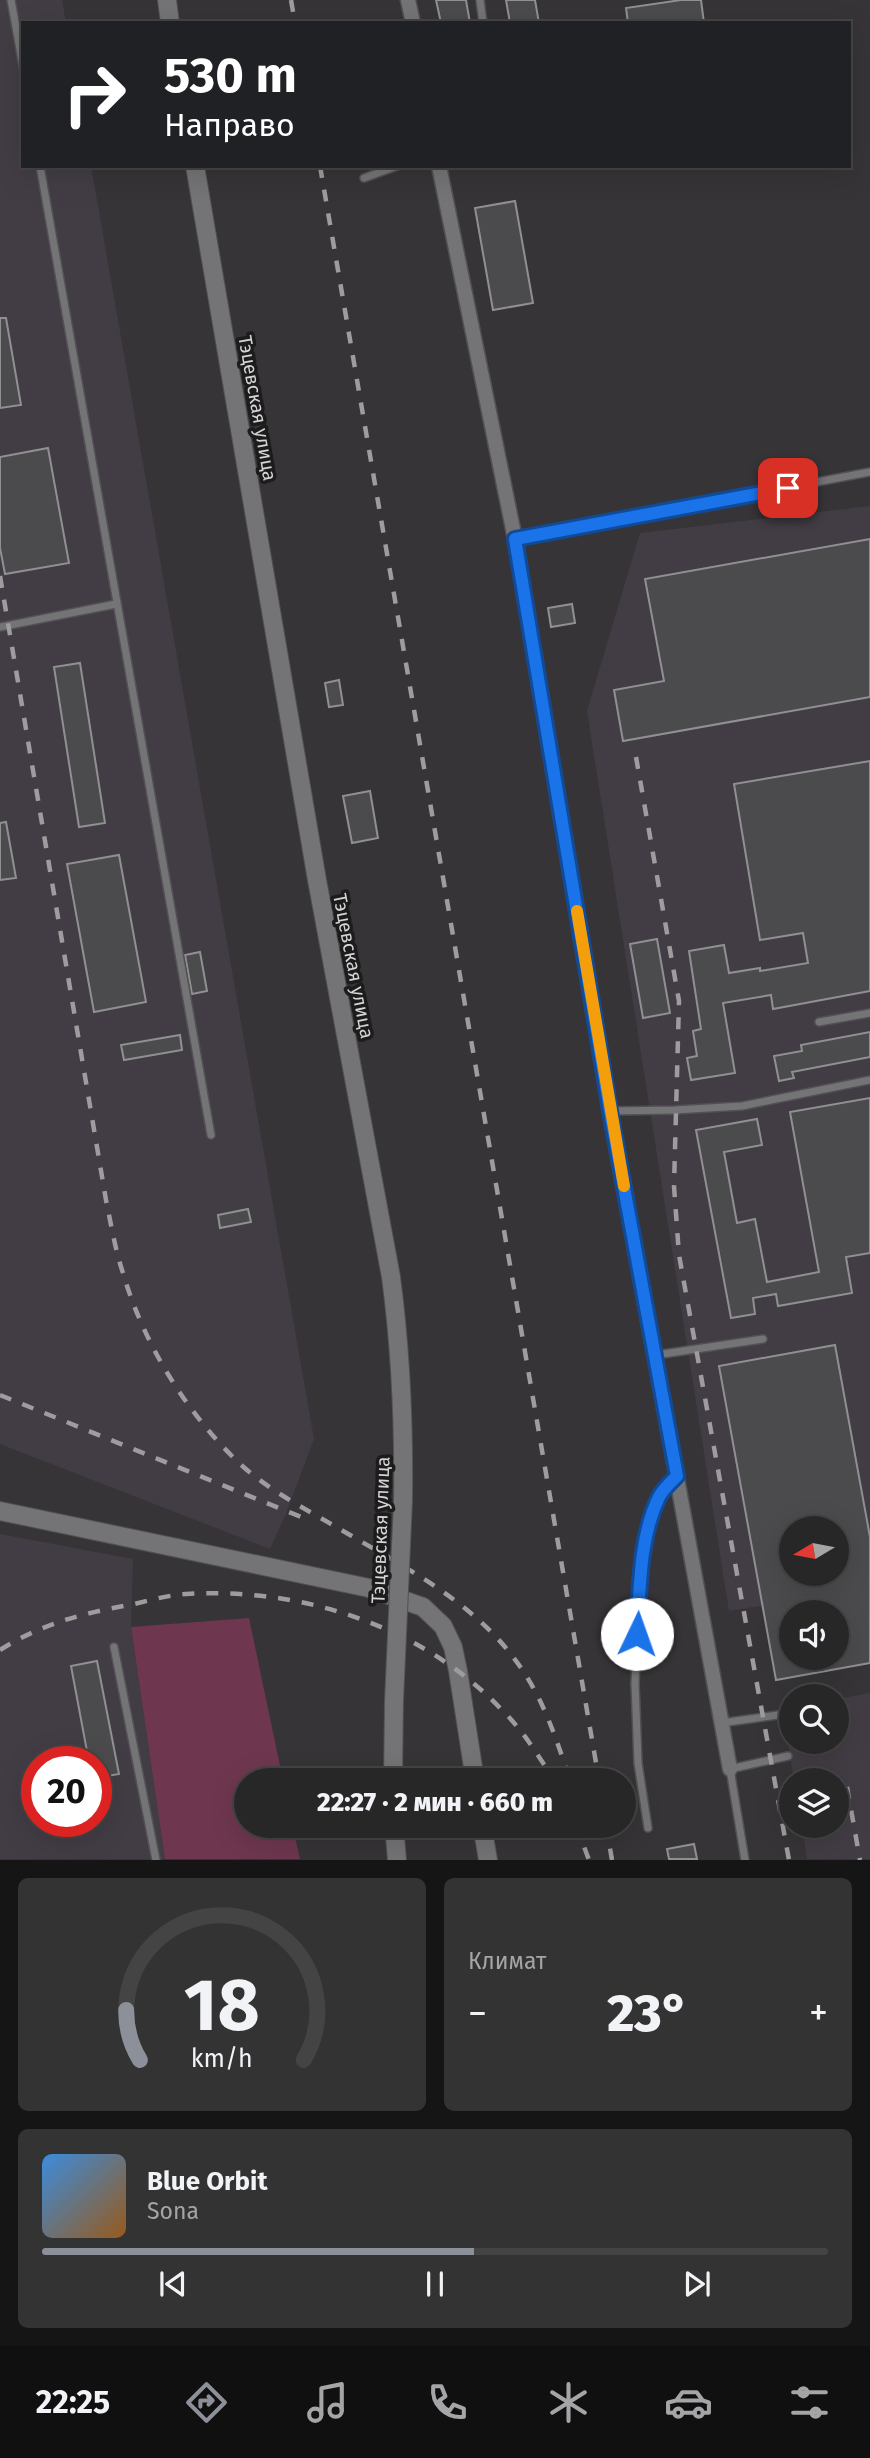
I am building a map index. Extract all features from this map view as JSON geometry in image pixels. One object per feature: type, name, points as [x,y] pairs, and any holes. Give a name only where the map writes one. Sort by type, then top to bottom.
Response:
[{"type":"street","points":[[167,0],[170,21]]},
{"type":"street","points":[[408,0],[413,21]]},
{"type":"street","name":"Тэцевская улица","points":[[195,168],[317,880],[391,1277],[399,1340],[402,1501],[393,1768]]},
{"type":"street","points":[[439,168],[515,539],[610,1111],[730,1769]]},
{"type":"street","points":[[0,1511],[369,1588],[423,1607],[443,1626],[453,1647],[473,1768]]},
{"type":"street","points":[[395,1838],[397,1860]]},
{"type":"street","points":[[484,1838],[488,1860]]},
{"type":"lane","points":[[11,0],[21,55]]},
{"type":"lane","points":[[480,0],[483,21]]},
{"type":"lane","points":[[40,168],[211,1135]]},
{"type":"lane","points":[[364,178],[392,168]]},
{"type":"lane","points":[[515,539],[870,472]]},
{"type":"lane","points":[[0,627],[116,604]]},
{"type":"lane","points":[[819,1022],[870,1013]]},
{"type":"lane","points":[[610,1111],[742,1106],[870,1080]]},
{"type":"lane","points":[[656,1355],[763,1339]]},
{"type":"lane","points":[[648,1828],[638,1763],[635,1683],[640,1585],[646,1537],[660,1495],[677,1476]]},
{"type":"lane","points":[[114,1647],[156,1860]]},
{"type":"lane","points":[[721,1723],[778,1715]]},
{"type":"lane","points":[[745,1860],[730,1769],[788,1756]]},
{"type":"shaded area","points":[[0,0],[62,0],[66,21],[21,21],[21,168],[91,168],[314,1439],[270,1549],[0,1444]]},
{"type":"shaded area","points":[[870,506],[870,1588],[796,1600],[779,1600],[779,1603],[729,1611],[587,711],[640,533]]},
{"type":"shaded area","points":[[0,1534],[133,1559],[131,1627],[165,1859],[0,1859]]},
{"type":"shaded area","points":[[249,1618],[280,1768],[234,1768],[234,1838],[295,1838],[300,1859],[165,1859],[131,1627]]},
{"type":"shaded area","points":[[870,1693],[870,1859],[807,1859],[804,1838],[849,1838],[849,1768],[792,1768],[790,1754],[849,1754],[849,1697]]},
{"type":"building","points":[[436,0],[466,0],[470,21],[441,21]]},
{"type":"building","points":[[506,0],[535,0],[539,21],[510,21]]},
{"type":"building","points":[[681,0],[701,0],[704,21],[628,21],[626,8]]},
{"type":"building","points":[[515,201],[533,303],[493,310],[475,208]]},
{"type":"building","points":[[0,318],[6,318],[21,405],[0,408]]},
{"type":"building","points":[[48,448],[69,563],[5,574],[0,548],[0,457]]},
{"type":"building","points":[[870,539],[870,697],[623,741],[614,690],[664,681],[645,579]]},
{"type":"building","points":[[572,604],[575,623],[551,627],[548,608]]},
{"type":"building","points":[[80,663],[105,823],[79,827],[54,667]]},
{"type":"building","points":[[339,680],[343,705],[329,707],[325,683]]},
{"type":"building","points":[[870,761],[870,991],[773,1009],[771,995],[723,1003],[735,1073],[691,1080],[687,1058],[697,1056],[693,1031],[701,1029],[689,951],[724,945],[729,973],[808,963],[803,933],[760,940],[734,784]]},
{"type":"building","points":[[370,791],[378,838],[352,843],[343,796]]},
{"type":"building","points":[[6,822],[16,878],[0,880],[0,823]]},
{"type":"building","points":[[119,855],[146,1002],[94,1012],[67,864]]},
{"type":"building","points":[[657,939],[670,1013],[643,1018],[630,944]]},
{"type":"building","points":[[200,952],[207,991],[192,994],[185,955]]},
{"type":"building","points":[[870,1032],[870,1057],[792,1072],[794,1078],[779,1081],[774,1056],[802,1051],[801,1045]]},
{"type":"building","points":[[180,1035],[182,1050],[124,1060],[121,1045]]},
{"type":"building","points":[[870,1098],[870,1253],[846,1257],[852,1293],[778,1306],[776,1294],[753,1298],[755,1314],[731,1318],[696,1130],[757,1119],[762,1145],[724,1152],[737,1223],[755,1219],[767,1282],[819,1272],[790,1112]]},
{"type":"building","points":[[248,1209],[251,1222],[220,1228],[218,1215]]},
{"type":"building","points":[[835,1345],[870,1537],[870,1663],[849,1667],[849,1600],[779,1600],[779,1670],[831,1670],[776,1680],[719,1366]]},
{"type":"building","points":[[97,1661],[119,1774],[112,1775],[112,1746],[86,1746],[71,1666]]},
{"type":"building","points":[[694,1844],[697,1859],[669,1859],[667,1849]]},
{"type":"railway","points":[[291,0],[295,21]]},
{"type":"railway","points":[[320,168],[597,1768]]},
{"type":"railway","points":[[0,576],[113,1236],[132,1299],[154,1350],[183,1398],[200,1420],[248,1471],[286,1498],[395,1561],[449,1596],[497,1638],[535,1691],[566,1768]]},
{"type":"railway","points":[[636,757],[679,1001],[674,1186],[679,1255],[789,1860]]},
{"type":"railway","points":[[0,1395],[311,1521]]},
{"type":"railway","points":[[0,1650],[64,1620],[173,1595],[229,1593],[314,1605],[356,1617],[433,1654],[468,1679],[500,1708],[529,1742],[546,1768]]},
{"type":"railway","points":[[849,1798],[860,1860]]},
{"type":"railway","points":[[581,1838],[589,1860]]},
{"type":"railway","points":[[608,1838],[612,1860]]},
{"type":"slow traffic","points":[[577,911],[624,1186]]},
{"type":"route","points":[[637,1634],[646,1537],[660,1495],[677,1476],[610,1111],[515,539],[788,488]]}]
